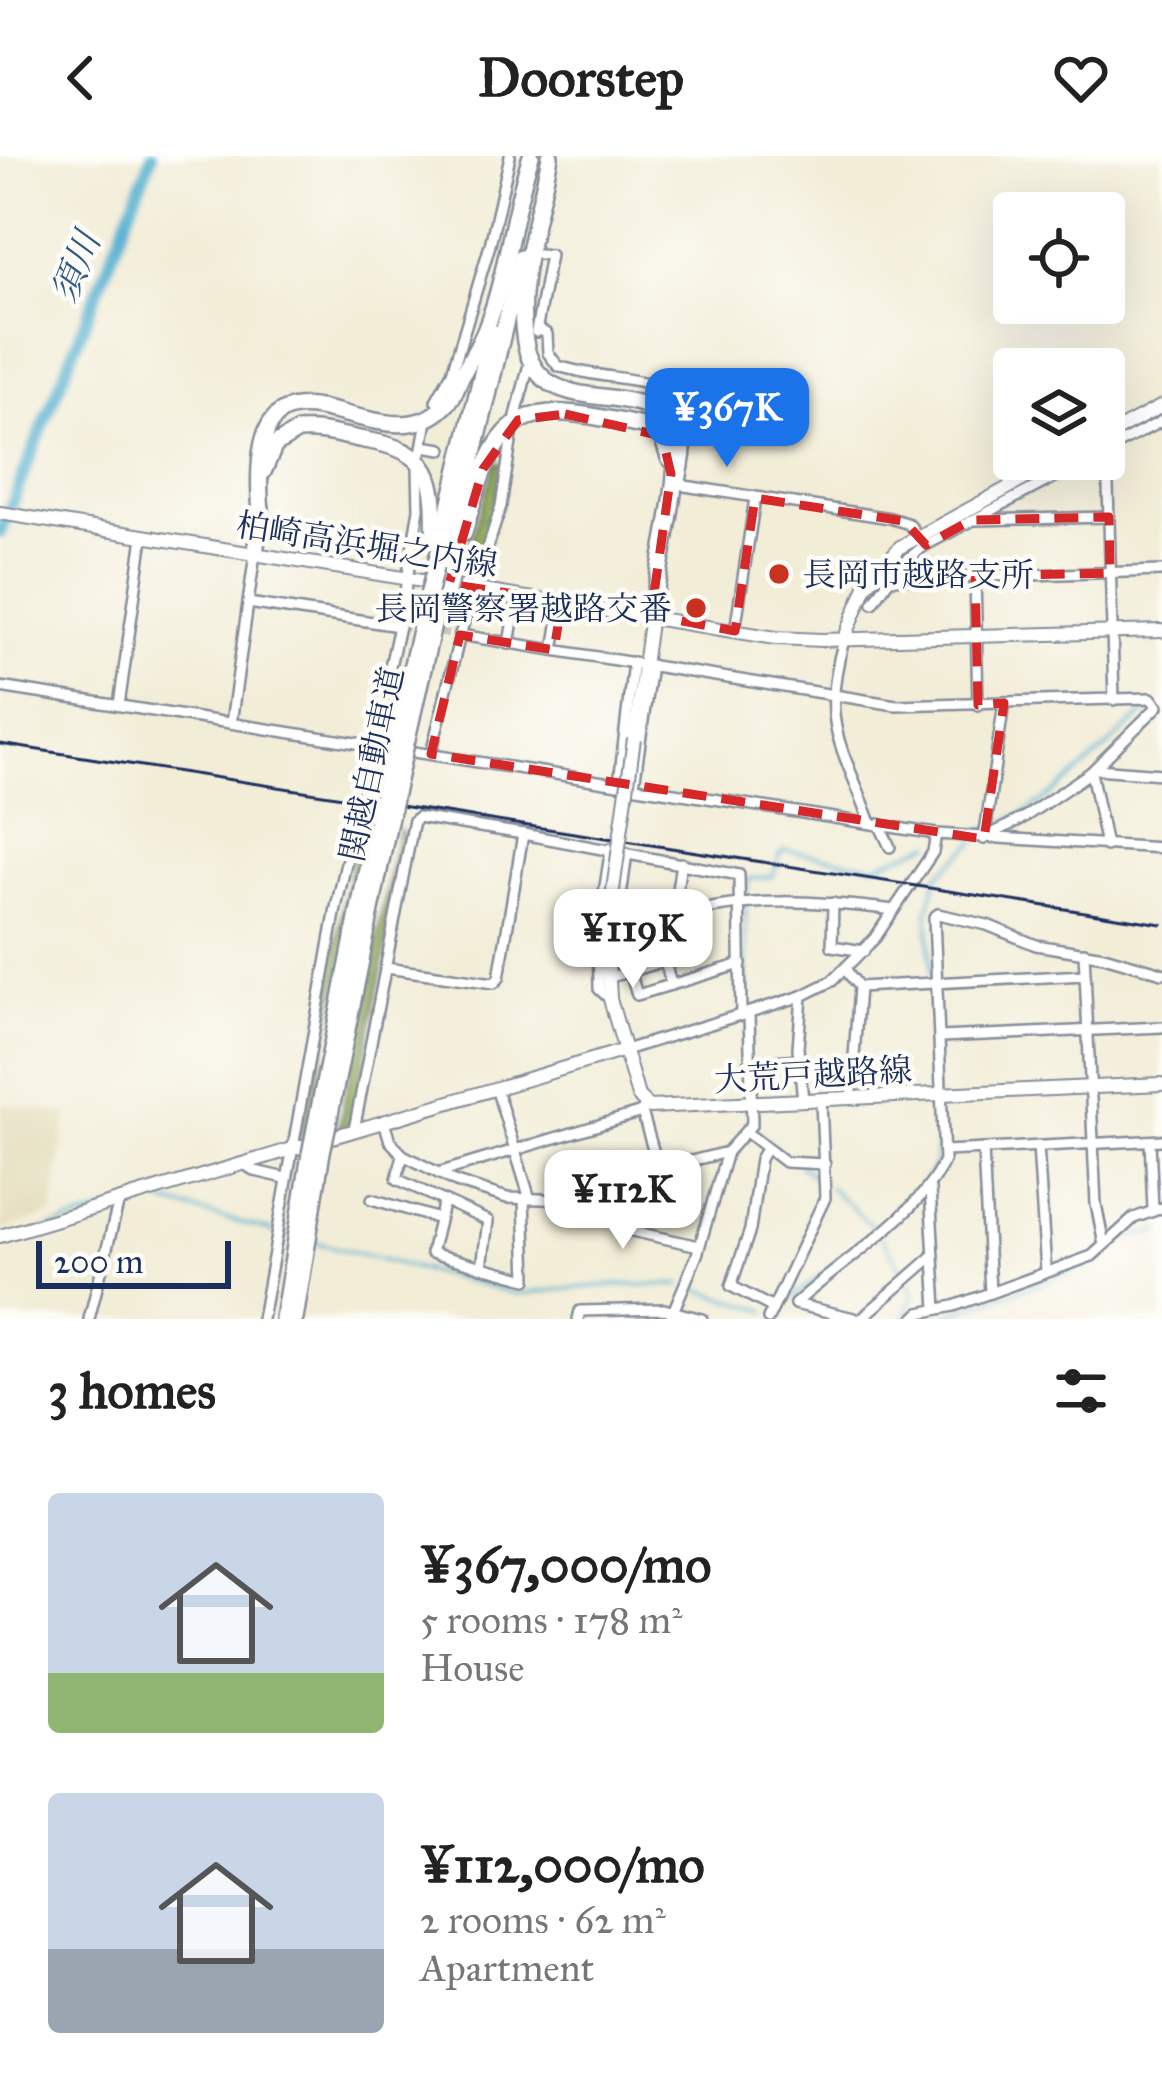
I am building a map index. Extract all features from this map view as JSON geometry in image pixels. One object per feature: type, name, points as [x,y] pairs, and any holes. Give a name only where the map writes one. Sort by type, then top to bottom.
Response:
[{"type":"highway","points":[[261,513],[259,449],[264,431],[280,414],[304,407],[408,422],[434,415],[450,400],[487,326],[532,156]]},
{"type":"highway","points":[[435,594],[532,156]]},
{"type":"highway","points":[[440,569],[548,156]]},
{"type":"highway","points":[[548,156],[524,308],[531,362],[547,381],[562,389],[640,403],[664,416],[676,448],[651,615]]},
{"type":"highway","points":[[440,569],[496,444],[508,426],[532,414],[592,418],[658,432],[667,443],[669,460],[667,514]]},
{"type":"highway","points":[[255,554],[264,464],[275,445],[288,435],[312,430],[393,445],[418,458],[431,481],[440,569]]},
{"type":"highway","name":"関越自動車道","points":[[284,1319],[401,738],[405,694],[435,594]]},
{"type":"highway","name":"関越自動車道","points":[[401,738],[413,713],[435,594]]},
{"type":"highway","name":"関越自動車道","points":[[295,1319],[299,1256]]},
{"type":"main road","points":[[1125,432],[1162,406]]},
{"type":"main road","points":[[844,640],[866,586],[888,558],[1025,480]]},
{"type":"main road","name":"柏崎高浜堀之内線","points":[[0,513],[793,640],[1162,631]]},
{"type":"main road","points":[[644,1109],[610,999],[608,933],[651,615]]},
{"type":"main road","points":[[0,1236],[625,1050]]},
{"type":"main road","name":"大荒戸越路線","points":[[644,1109],[1162,1084]]},
{"type":"street","points":[[436,401],[452,372],[490,245],[510,156]]},
{"type":"street","points":[[490,245],[503,248]]},
{"type":"street","points":[[539,254],[550,255],[537,330],[547,334],[548,353],[558,366],[651,382],[673,395],[687,418],[690,434],[681,481],[685,487],[890,518],[909,524],[920,541]]},
{"type":"street","points":[[517,416],[528,368]]},
{"type":"street","points":[[1125,437],[1162,421]]},
{"type":"street","points":[[426,427],[422,450],[442,449]]},
{"type":"street","points":[[430,754],[473,587],[501,506],[504,458],[512,436]]},
{"type":"street","points":[[262,1319],[336,908],[399,626],[419,508],[418,468]]},
{"type":"street","points":[[873,603],[920,541],[1049,480]]},
{"type":"street","points":[[1106,480],[1114,700]]},
{"type":"street","points":[[735,631],[754,498]]},
{"type":"street","points":[[972,520],[1108,518]]},
{"type":"street","points":[[119,705],[143,537]]},
{"type":"street","points":[[231,723],[255,554]]},
{"type":"street","points":[[889,579],[1162,571]]},
{"type":"street","points":[[975,576],[978,705]]},
{"type":"street","points":[[509,644],[518,594]]},
{"type":"street","points":[[554,650],[562,601]]},
{"type":"street","points":[[248,603],[399,626]]},
{"type":"street","points":[[460,635],[910,706],[1157,702]]},
{"type":"street","points":[[844,640],[832,695],[836,741],[890,847]]},
{"type":"street","points":[[619,783],[643,663]]},
{"type":"street","points":[[634,785],[643,663]]},
{"type":"street","points":[[0,687],[936,834],[1162,848]]},
{"type":"street","points":[[978,838],[1023,818],[1092,771],[1157,702],[1162,688]]},
{"type":"street","points":[[978,838],[1004,703]]},
{"type":"street","points":[[1092,771],[1162,774]]},
{"type":"street","points":[[1092,771],[1106,846]]},
{"type":"street","points":[[354,1130],[412,826],[418,817],[740,875],[752,1124],[727,1151],[699,1246],[671,1315]]},
{"type":"street","points":[[358,819],[412,826]]},
{"type":"street","points":[[386,968],[494,983],[499,978],[523,834]]},
{"type":"street","points":[[625,1050],[802,996],[846,970],[933,852],[936,834]]},
{"type":"street","points":[[610,848],[597,946],[599,989],[610,999],[615,988],[614,934],[626,854]]},
{"type":"street","points":[[681,862],[673,917],[741,901],[893,910]]},
{"type":"street","points":[[833,903],[832,946],[864,951]]},
{"type":"street","points":[[937,1309],[930,1189],[945,1151],[934,920],[938,914],[987,925],[1036,945],[1084,952],[1162,974]]},
{"type":"street","points":[[1084,952],[1098,1229],[1104,1245]]},
{"type":"street","points":[[614,976],[665,961],[671,985]]},
{"type":"street","points":[[630,971],[637,995],[741,964]]},
{"type":"street","points":[[846,970],[859,987],[851,1099]]},
{"type":"street","points":[[859,987],[1085,975]]},
{"type":"street","points":[[802,996],[803,1102]]},
{"type":"street","points":[[940,1037],[1162,1027]]},
{"type":"street","points":[[748,1063],[799,1059]]},
{"type":"street","points":[[444,1201],[431,1253],[527,1279],[527,1199],[496,1088]]},
{"type":"street","points":[[773,1308],[825,1198],[821,1100]]},
{"type":"street","points":[[438,1173],[644,1109],[659,1170]]},
{"type":"street","points":[[384,1122],[390,1141],[403,1155],[492,1195],[527,1199],[568,1202],[727,1151]]},
{"type":"street","points":[[746,1132],[792,1164],[825,1164]]},
{"type":"street","points":[[914,1319],[920,1313],[1092,1256],[1126,1223],[1158,1209],[1156,1141],[945,1151]]},
{"type":"street","points":[[1038,1146],[1046,1272]]},
{"type":"street","points":[[766,1149],[760,1159],[750,1229],[731,1286],[773,1308],[795,1304],[859,1319],[933,1256]]},
{"type":"street","points":[[983,1149],[990,1292]]},
{"type":"street","points":[[403,1155],[397,1179],[488,1221],[482,1267]]},
{"type":"street","points":[[244,1164],[285,1178]]},
{"type":"street","points":[[630,1183],[632,1232],[699,1246]]},
{"type":"street","points":[[795,1304],[883,1235],[888,1224],[930,1189]]},
{"type":"street","points":[[372,1199],[439,1219]]},
{"type":"street","points":[[89,1319],[118,1201]]},
{"type":"street","points":[[578,1319],[580,1311],[702,1319]]},
{"type":"highlighted area","points":[[565,414],[662,436],[671,474],[651,615],[735,631],[755,498],[904,521],[926,545],[972,520],[1109,517],[1110,573],[975,576],[978,705],[1004,703],[984,839],[431,754],[460,635],[554,650],[562,601],[449,584],[483,469],[518,420]]},
{"type":"shaded area","points":[[0,1104],[67,1113],[53,1214],[0,1231]]},
{"type":"green space","points":[[496,462],[503,464],[471,581],[458,579]]},
{"type":"green space","points":[[370,825],[303,1139],[300,1131],[358,830]]},
{"type":"green space","points":[[399,830],[407,837],[352,1126],[338,1130]]},
{"type":"waterway","name":"須川","points":[[0,533],[152,156]]},
{"type":"waterway","points":[[976,832],[1026,812],[1048,797],[1152,706]]},
{"type":"waterway","points":[[935,1048],[928,912],[937,876],[975,842]]},
{"type":"waterway","points":[[746,1009],[749,879],[773,876],[785,850],[875,865],[932,843]]},
{"type":"waterway","points":[[744,1098],[746,1054]]},
{"type":"waterway","points":[[753,1129],[782,1154]]},
{"type":"waterway","points":[[775,1312],[922,1187],[935,1164],[938,1129]]},
{"type":"waterway","points":[[800,1166],[821,1182]]},
{"type":"waterway","points":[[829,1187],[875,1229]]},
{"type":"waterway","points":[[122,1207],[155,1200],[293,1237]]},
{"type":"waterway","points":[[0,1243],[113,1210]]},
{"type":"waterway","points":[[933,1319],[1089,1266],[1107,1257],[1125,1238],[1162,1231]]},
{"type":"waterway","points":[[881,1237],[905,1274]]},
{"type":"waterway","points":[[314,1242],[516,1294],[608,1285],[681,1285]]},
{"type":"waterway","points":[[904,1319],[914,1294],[910,1282]]},
{"type":"waterway","points":[[690,1287],[767,1311]]},
{"type":"tunnel","points":[[399,626],[460,635]]},
{"type":"railway","points":[[0,744],[1162,924]]},
{"type":"place","name":"長岡市越路支所","points":[[779,574]]},
{"type":"place","name":"長岡警察署越路交番","points":[[696,608]]}]
